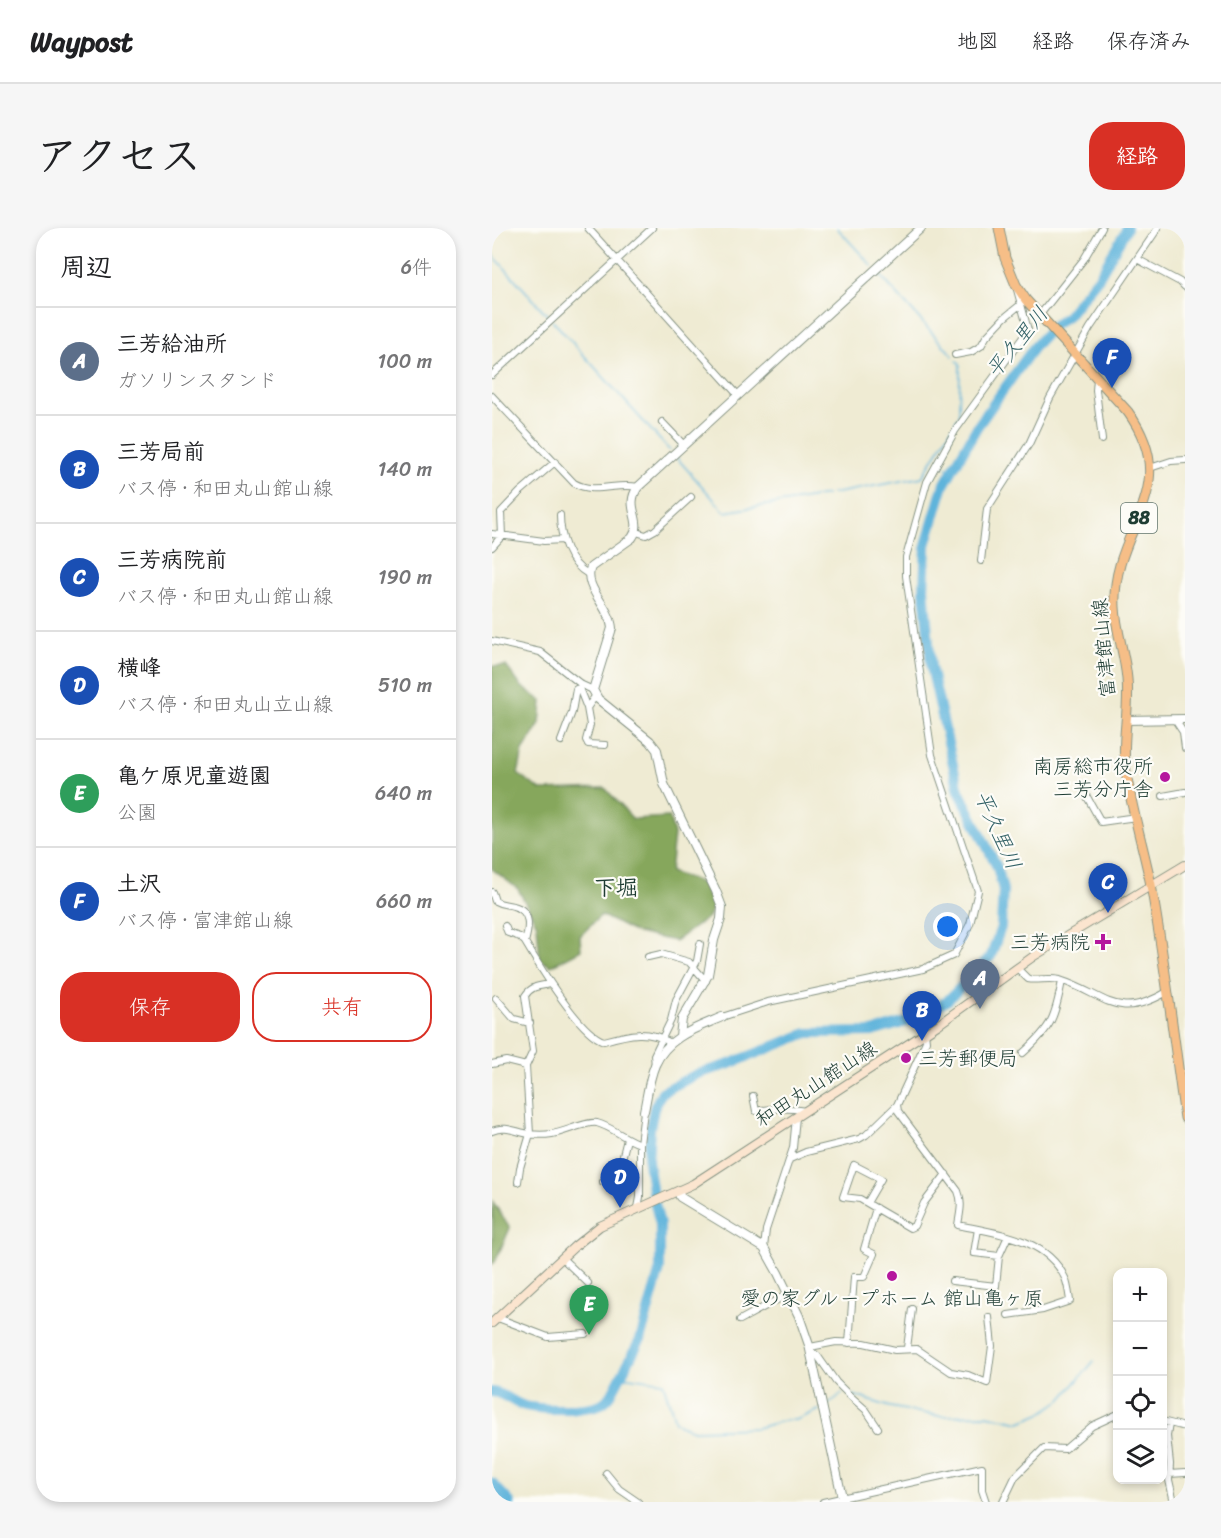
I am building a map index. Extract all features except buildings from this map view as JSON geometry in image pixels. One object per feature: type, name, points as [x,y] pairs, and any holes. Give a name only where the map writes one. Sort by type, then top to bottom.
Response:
[{"type":"main road","name":"富津館山線","points":[[999,228],[1005,258],[1016,285],[1041,318],[1141,428],[1148,444],[1153,467],[1149,492],[1121,562],[1115,607],[1127,679],[1124,762],[1151,885],[1185,1118]]},
{"type":"main road","name":"和田丸山館山線","points":[[495,1321],[600,1226],[678,1192],[926,1032],[1017,968],[1185,865]]},
{"type":"street","points":[[588,228],[738,395]]},
{"type":"street","points":[[492,375],[652,228]]},
{"type":"street","points":[[587,708],[595,693],[612,628],[611,619],[589,582],[588,574],[591,567],[632,538],[636,532],[631,501],[638,487],[921,228]]},
{"type":"street","points":[[1041,318],[1084,259],[1102,228]]},
{"type":"street","points":[[981,561],[987,509],[1029,444],[1050,398],[1075,354],[1117,286],[1158,228]]},
{"type":"street","points":[[1137,259],[1185,287]]},
{"type":"street","points":[[655,1066],[671,1043],[680,1036],[722,1017],[768,1002],[923,969],[954,955],[970,924],[978,891],[932,755],[906,576],[906,556],[927,482],[955,431],[1028,330],[1016,285]]},
{"type":"street","points":[[955,355],[971,352],[981,346],[986,337],[1004,318],[1020,305]]},
{"type":"street","points":[[1097,379],[1096,390],[1102,440]]},
{"type":"street","points":[[492,396],[574,483],[592,490],[629,485],[638,487]]},
{"type":"street","points":[[662,422],[683,444]]},
{"type":"street","points":[[1153,467],[1171,461],[1185,460]]},
{"type":"street","points":[[492,547],[502,536],[501,512],[555,462]]},
{"type":"street","points":[[636,532],[646,535],[656,530],[691,497]]},
{"type":"street","points":[[560,515],[563,540],[580,569],[588,574]]},
{"type":"street","points":[[492,534],[544,542],[563,540]]},
{"type":"street","points":[[492,641],[540,652],[595,693],[650,741],[657,750],[664,784],[722,907],[706,981],[682,1019],[680,1036]]},
{"type":"street","points":[[561,741],[572,712],[576,689],[579,688],[582,690],[590,725],[585,740],[588,744],[605,745]]},
{"type":"street","points":[[1126,720],[1185,718]]},
{"type":"street","points":[[1174,720],[1183,729],[1185,748]]},
{"type":"street","points":[[1163,796],[1185,792]]},
{"type":"street","points":[[1086,795],[1101,822],[1136,818]]},
{"type":"street","points":[[492,892],[495,901],[504,906],[511,905],[519,908],[525,915],[530,928],[525,942]]},
{"type":"street","points":[[505,926],[508,933],[525,942],[550,984],[583,1026],[599,1039],[604,1041],[643,1033],[663,1038],[671,1043]]},
{"type":"street","points":[[640,1207],[640,1144],[644,1111],[655,1066],[654,1055],[672,1020],[676,1000],[701,950],[700,944]]},
{"type":"street","points":[[648,957],[661,954],[689,962],[706,981]]},
{"type":"street","points":[[1017,968],[1028,979],[1052,978],[1114,1004],[1130,1006],[1153,1000],[1167,992]]},
{"type":"street","points":[[1023,1053],[1043,1035],[1053,1020],[1062,981]]},
{"type":"street","points":[[518,1182],[530,1134],[526,1066],[533,1051],[525,996],[529,989],[550,984]]},
{"type":"street","points":[[496,998],[514,1019],[530,1023]]},
{"type":"street","points":[[790,1159],[866,1135],[897,1105],[926,1041],[926,1032]]},
{"type":"street","points":[[492,1064],[506,1061],[526,1066]]},
{"type":"street","points":[[753,1096],[756,1111],[792,1108],[806,1111]]},
{"type":"street","points":[[897,1105],[898,1111],[946,1174],[961,1198],[958,1225],[1008,1236],[1031,1244],[1054,1263],[1066,1281],[1070,1301],[1043,1310],[1008,1315]]},
{"type":"street","points":[[764,1248],[766,1230],[790,1159],[796,1117]]},
{"type":"street","points":[[492,1131],[507,1128],[530,1134],[550,1134],[569,1131],[587,1123],[597,1123],[640,1144]]},
{"type":"street","points":[[603,1182],[614,1180],[618,1176],[627,1139]]},
{"type":"street","points":[[867,1203],[881,1179],[854,1165],[843,1197],[860,1199],[910,1228],[914,1226],[924,1203],[946,1174]]},
{"type":"street","points":[[678,1192],[680,1197],[764,1248],[799,1316],[810,1349],[842,1500]]},
{"type":"street","points":[[849,1343],[854,1277],[864,1277],[874,1254],[864,1249],[876,1208]]},
{"type":"street","points":[[978,1229],[974,1253],[999,1256]]},
{"type":"street","points":[[952,1281],[996,1286],[999,1256],[1008,1236]]},
{"type":"street","points":[[562,1258],[588,1283]]},
{"type":"street","points":[[740,1320],[788,1294]]},
{"type":"street","points":[[907,1348],[912,1309]]},
{"type":"street","points":[[810,1349],[836,1342],[864,1343],[896,1350],[917,1349],[951,1372],[968,1375],[987,1383],[992,1346],[989,1317]]},
{"type":"street","points":[[495,1321],[548,1337],[585,1334]]},
{"type":"street","points":[[810,1349],[848,1394],[866,1410],[878,1428]]},
{"type":"street","points":[[1003,1502],[1015,1477],[1044,1448],[1065,1449],[1092,1425],[1113,1416]]},
{"type":"street","points":[[1167,1423],[1185,1427]]},
{"type":"street","points":[[1167,1430],[1169,1474],[1174,1502]]},
{"type":"street","points":[[823,1502],[842,1500],[982,1467],[982,1490],[986,1502]]},
{"type":"street","points":[[606,1473],[619,1488],[638,1502]]},
{"type":"street","points":[[1169,1474],[1185,1473]]},
{"type":"green space","points":[[492,666],[506,666],[521,686],[542,701],[540,724],[523,751],[518,774],[541,790],[605,788],[633,819],[669,817],[674,834],[670,872],[702,883],[714,907],[707,918],[675,941],[636,933],[601,915],[580,936],[581,950],[551,966],[540,960],[537,925],[518,889],[492,869]]},
{"type":"green space","points":[[493,1202],[510,1228],[492,1264]]},
{"type":"waterway","points":[[837,228],[872,266]]},
{"type":"waterway","name":"平久里川","points":[[492,1392],[522,1405],[550,1409],[594,1406],[601,1404],[611,1395],[640,1340],[660,1269],[660,1224],[648,1161],[654,1108],[662,1092],[697,1074],[727,1065],[807,1033],[872,1032],[913,1020],[948,1000],[991,956],[1001,927],[1003,890],[997,867],[959,791],[931,667],[924,589],[926,545],[943,487],[977,427],[1034,347],[1054,325],[1067,316],[1099,277],[1127,228]]},
{"type":"waterway","points":[[492,254],[550,318]]},
{"type":"waterway","points":[[878,273],[953,356]]},
{"type":"waterway","points":[[553,321],[670,451]]},
{"type":"waterway","points":[[955,422],[959,415],[960,364],[957,361]]},
{"type":"waterway","points":[[832,494],[922,477],[952,428]]},
{"type":"waterway","points":[[676,457],[725,512],[827,495]]},
{"type":"waterway","points":[[941,463],[952,471]]},
{"type":"waterway","points":[[853,1395],[890,1407],[939,1416],[987,1415],[1020,1422],[1040,1414],[1061,1400],[1094,1361]]},
{"type":"waterway","points":[[622,1376],[663,1382],[675,1421],[694,1430],[757,1428],[786,1420],[796,1420],[819,1410]]},
{"type":"waterway","points":[[826,1406],[842,1394]]},
{"type":"waterway","name":"平久里川","points":[[492,1483],[510,1502]]},
{"type":"place","name":"土沢","points":[[1112,388]]},
{"type":"place","name":"南房総市役所 三芳分庁舎","points":[[1165,777]]},
{"type":"place","name":"三芳病院前","points":[[1108,913]]},
{"type":"place","name":"三芳病院","points":[[1103,942]]},
{"type":"place","name":"三芳給油所","points":[[980,1009]]},
{"type":"place","name":"三芳局前","points":[[922,1041]]},
{"type":"place","name":"三芳郵便局","points":[[906,1058]]},
{"type":"place","name":"横峰","points":[[620,1208]]},
{"type":"place","name":"愛の家グループホーム 館山亀ヶ原","points":[[892,1276]]},
{"type":"place","name":"亀ケ原児童遊園","points":[[589,1335]]},
{"type":"district","name":"下堀","points":[[616,887]]}]
